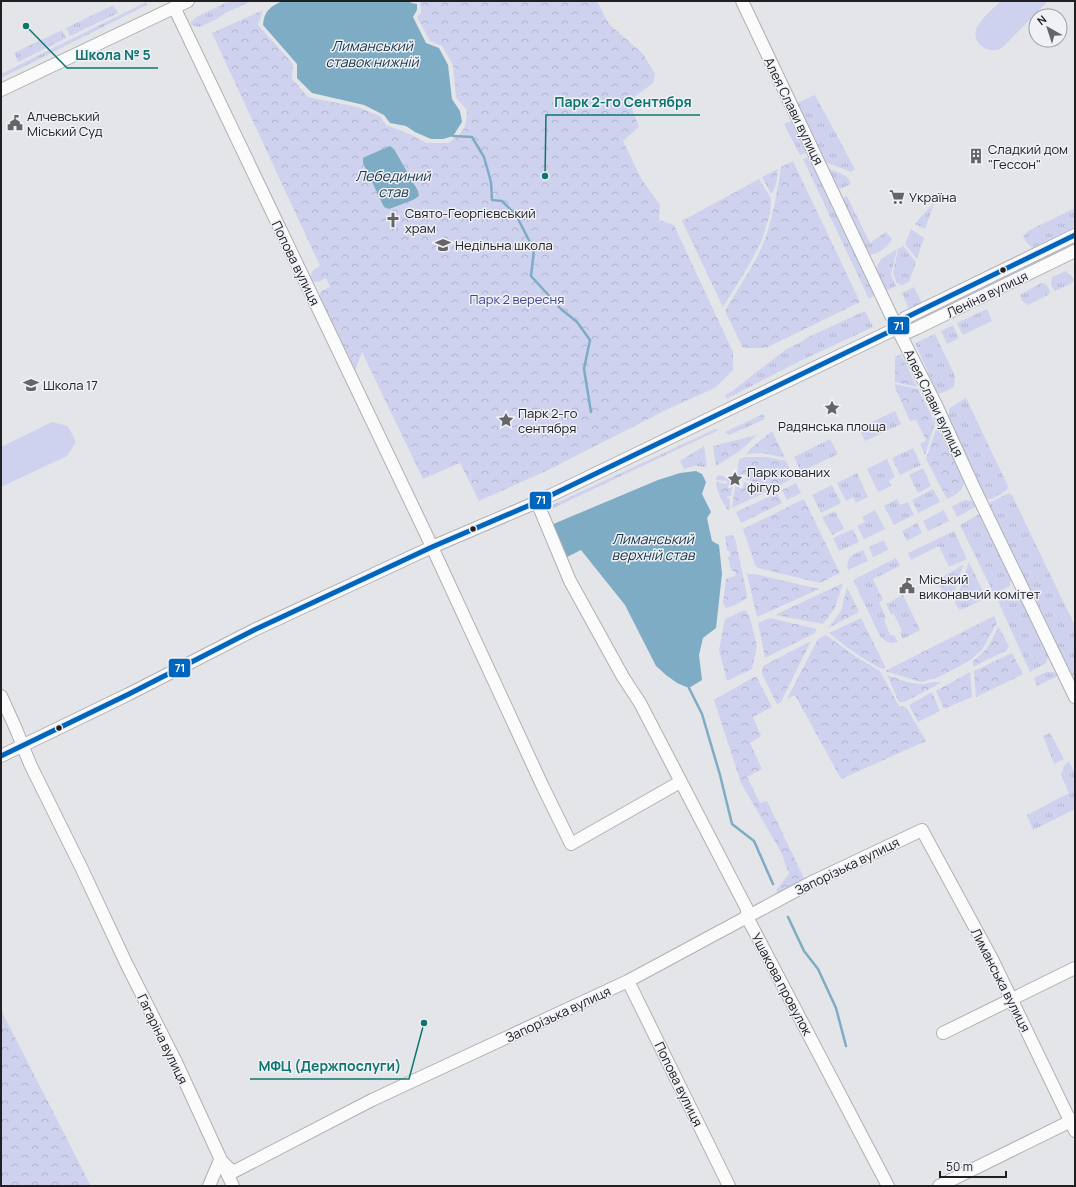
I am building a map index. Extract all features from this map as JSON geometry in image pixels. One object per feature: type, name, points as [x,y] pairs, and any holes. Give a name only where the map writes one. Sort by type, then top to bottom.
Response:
[{"type":"street","points":[[1,90],[188,1]]},
{"type":"street","name":"Алея Слави вулиця","points":[[742,1],[897,328],[936,405],[975,490],[1075,697]]},
{"type":"street","name":"Попова вулиця","points":[[174,7],[443,569],[571,844],[680,782]]},
{"type":"street","name":"Леніна вулиця","points":[[1,756],[129,694],[254,630],[432,547],[537,502],[897,328],[905,318],[1075,235]]},
{"type":"street","name":"Леніна вулиця","points":[[897,328],[908,332],[1075,251]]},
{"type":"street","name":"Ушакова провулок","points":[[537,502],[570,581],[663,746],[680,782],[747,909],[747,917],[888,1186]]},
{"type":"street","name":"Гагаріна вулиця","points":[[1,696],[30,764],[176,1062],[233,1186]]},
{"type":"street","name":"Запорізька вулиця","points":[[220,1160],[233,1172],[372,1100],[628,981],[810,883],[922,830]]},
{"type":"street","name":"Лиманська вулиця","points":[[922,830],[992,959],[1074,1124]]},
{"type":"street","points":[[943,1033],[1075,968]]},
{"type":"street","name":"Попова вулиця","points":[[628,981],[729,1186]]},
{"type":"street","points":[[939,1186],[1074,1124]]},
{"type":"street","points":[[209,1186],[220,1160]]},
{"type":"green space","points":[[230,1],[252,1],[225,13],[217,19],[200,27],[191,25],[191,22],[198,16]]},
{"type":"green space","name":"Парк 2 вересня","points":[[420,1],[597,1],[609,24],[643,54],[655,74],[653,83],[629,101],[639,127],[623,141],[642,180],[660,205],[659,220],[674,225],[733,352],[733,370],[715,388],[670,408],[548,470],[479,501],[460,463],[423,479],[362,352],[355,371],[319,297],[321,291],[330,287],[326,278],[318,282],[311,281],[312,271],[320,266],[212,33],[263,10],[258,25],[293,64],[292,79],[308,97],[357,107],[380,116],[386,125],[412,135],[426,143],[449,143],[463,130],[466,122],[467,110],[456,98],[453,65],[442,46],[430,41],[417,17],[421,13]]},
{"type":"green space","points":[[1001,1],[1048,1],[1041,8],[1028,8],[1028,21],[1003,47],[998,49],[988,50],[984,48],[977,40],[976,30],[983,18]]},
{"type":"green space","points":[[146,2],[147,5],[1,78],[1,74]]},
{"type":"green space","points":[[113,5],[118,13],[70,36],[66,28]]},
{"type":"green space","points":[[62,30],[66,38],[18,62],[14,53]]},
{"type":"green space","points":[[815,95],[855,169],[851,172],[825,162],[797,103]]},
{"type":"green space","points":[[791,121],[806,153],[800,155],[784,124]]},
{"type":"green space","points":[[809,157],[875,295],[869,299],[803,159]]},
{"type":"green space","points":[[793,161],[860,302],[766,348],[743,348],[725,311],[761,250],[775,203],[781,167]]},
{"type":"green space","points":[[827,168],[838,172],[847,178],[851,184],[840,189],[837,188]]},
{"type":"green space","points":[[778,169],[776,186],[771,194],[762,177]]},
{"type":"green space","points":[[759,179],[771,198],[770,214],[761,242],[723,307],[682,221]]},
{"type":"green space","points":[[847,196],[870,243],[886,232],[892,239],[888,245],[877,253],[870,255],[843,202],[843,198]]},
{"type":"green space","points":[[934,203],[925,229],[915,224],[919,219]]},
{"type":"green space","points":[[1075,208],[1075,227],[1032,248],[1023,237],[1028,231]]},
{"type":"green space","points":[[911,229],[924,238],[917,259],[905,244]]},
{"type":"green space","points":[[1075,239],[1075,246],[919,323],[916,317]]},
{"type":"green space","points":[[903,246],[916,262],[909,282],[902,285],[897,283],[893,274],[898,249]]},
{"type":"green space","points":[[897,249],[891,275],[896,286],[886,291],[876,269],[881,259]]},
{"type":"green space","points":[[1066,271],[1074,279],[1072,283],[1055,291],[1051,285],[1052,277]]},
{"type":"green space","points":[[1041,283],[1046,284],[1050,291],[1048,295],[1028,305],[1022,301],[1020,295]]},
{"type":"green space","points":[[914,287],[922,303],[909,309],[902,293]]},
{"type":"green space","points":[[987,309],[992,321],[963,335],[957,323]]},
{"type":"green space","points":[[865,311],[873,327],[800,361],[726,399],[726,394],[731,392],[785,350],[806,338]]},
{"type":"green space","points":[[953,325],[959,338],[947,344],[941,331]]},
{"type":"green space","points":[[935,334],[955,376],[954,387],[942,393],[939,393],[936,390],[915,343]]},
{"type":"green space","points":[[901,354],[917,387],[895,382],[895,357]]},
{"type":"green space","points":[[895,384],[918,389],[935,423],[925,455],[920,444],[926,440],[916,420],[910,421]]},
{"type":"green space","points":[[966,398],[1008,486],[1007,490],[992,499],[987,499],[984,496],[948,417],[950,408]]},
{"type":"green space","points":[[895,411],[901,424],[865,441],[859,428]]},
{"type":"green space","points":[[763,414],[765,419],[729,435],[725,432]]},
{"type":"green space","points":[[52,422],[68,426],[76,442],[67,456],[3,486],[1,485],[1,447]]},
{"type":"green space","points":[[937,427],[964,481],[961,490],[947,499],[926,459]]},
{"type":"green space","points":[[715,429],[719,430],[549,510],[548,507]]},
{"type":"green space","points":[[772,431],[785,458],[763,453],[747,454],[749,450]]},
{"type":"green space","points":[[757,435],[740,451],[716,466],[713,446]]},
{"type":"green space","points":[[830,439],[838,454],[801,472],[794,457]]},
{"type":"green space","points":[[704,446],[707,467],[695,466],[684,469],[680,461]]},
{"type":"green space","points":[[913,448],[921,465],[900,475],[892,458]]},
{"type":"green space","points":[[746,457],[767,457],[786,461],[794,476],[771,490],[746,479],[747,476],[743,474],[742,478],[737,476],[739,459]]},
{"type":"green space","points":[[887,459],[895,477],[889,481],[891,486],[878,492],[867,469]]},
{"type":"green space","points":[[923,468],[931,486],[918,493],[909,475]]},
{"type":"green space","points":[[857,473],[868,497],[856,503],[853,497],[846,501],[837,483]]},
{"type":"green space","points":[[718,475],[734,478],[731,496],[728,496],[727,498],[730,499],[730,509],[728,510],[719,493],[716,482],[727,484],[727,481],[716,480]]},
{"type":"green space","points":[[744,482],[768,491],[732,508],[735,486],[743,488]]},
{"type":"green space","points":[[796,483],[801,493],[787,500],[782,490]]},
{"type":"green space","points":[[832,485],[841,503],[821,513],[812,495]]},
{"type":"green space","points":[[933,489],[940,502],[918,513],[912,500]]},
{"type":"green space","points":[[777,493],[782,503],[741,523],[736,512]]},
{"type":"green space","points":[[1009,493],[1012,495],[1075,626],[1075,676],[1072,676],[1066,671],[989,506],[991,502]]},
{"type":"green space","points":[[804,499],[840,573],[820,583],[758,568],[755,565],[743,529]]},
{"type":"green space","points":[[897,499],[900,505],[908,502],[914,515],[894,525],[884,506]]},
{"type":"green space","points":[[965,500],[972,501],[977,506],[957,517],[952,506]]},
{"type":"green space","points":[[875,510],[885,529],[864,539],[857,526],[865,522],[862,517]]},
{"type":"green space","points":[[944,510],[949,521],[928,531],[923,521]]},
{"type":"green space","points":[[835,511],[844,529],[832,535],[822,517]]},
{"type":"green space","points":[[981,513],[1011,577],[1010,586],[994,594],[960,525]]},
{"type":"green space","points":[[917,523],[922,533],[907,541],[902,531]]},
{"type":"green space","points":[[853,529],[859,542],[839,551],[833,538]]},
{"type":"green space","points":[[954,531],[967,559],[949,567],[939,546],[911,560],[908,553]]},
{"type":"green space","points":[[732,535],[735,538],[747,595],[746,599],[726,608],[723,602],[726,579],[735,576],[736,572],[731,570],[728,557],[730,556],[730,552],[727,550],[725,536]]},
{"type":"green space","points":[[884,540],[888,550],[873,557],[869,547]]},
{"type":"green space","points":[[863,550],[868,561],[848,570],[849,559],[856,553]]},
{"type":"green space","points":[[896,558],[900,566],[873,579],[883,600],[879,602],[886,618],[884,619],[890,635],[894,635],[898,642],[890,643],[880,636],[853,580]]},
{"type":"green space","points":[[969,562],[986,598],[963,609],[959,609],[955,603]]},
{"type":"green space","points":[[963,565],[952,599],[946,600],[937,580]]},
{"type":"green space","points":[[747,574],[755,574],[819,589],[757,617]]},
{"type":"green space","points":[[843,583],[835,608],[823,624],[775,615]]},
{"type":"green space","points":[[847,587],[859,612],[828,628],[841,611]]},
{"type":"green space","points":[[1013,594],[1022,598],[1048,656],[1046,663],[1030,672],[998,601]]},
{"type":"green space","points":[[903,595],[920,630],[903,639],[900,632],[902,631],[894,614],[891,615],[886,604]]},
{"type":"green space","points":[[745,610],[749,615],[757,646],[752,669],[727,681],[719,650],[725,619]]},
{"type":"green space","points":[[994,616],[997,623],[982,650],[969,661],[939,677],[921,682],[885,671]]},
{"type":"green space","points":[[770,618],[817,629],[815,633],[765,658],[758,623]]},
{"type":"green space","points":[[861,618],[886,668],[882,669],[868,661],[829,633]]},
{"type":"green space","points":[[998,626],[1009,646],[1007,650],[973,667],[973,661],[982,654],[988,646],[994,637]]},
{"type":"green space","points":[[826,635],[855,656],[880,671],[899,706],[906,707],[926,741],[841,779],[795,695],[787,699],[818,639]]},
{"type":"green space","points":[[811,641],[781,702],[777,704],[762,674],[763,666]]},
{"type":"green space","points":[[1012,653],[1023,674],[976,697],[974,671]]},
{"type":"green space","points":[[970,672],[972,697],[944,709],[936,691]]},
{"type":"green space","points":[[1046,672],[1054,672],[1058,676],[1037,686],[1034,678]]},
{"type":"green space","points":[[887,675],[913,683],[941,683],[904,702],[899,702]]},
{"type":"green space","points":[[756,676],[772,707],[753,717],[761,736],[750,743],[762,769],[747,777],[760,803],[767,801],[803,876],[801,883],[776,896],[777,889],[789,874],[781,852],[741,783],[714,700]]},
{"type":"green space","points":[[932,692],[940,711],[918,722],[909,705]]},
{"type":"green space","points":[[1050,733],[1064,759],[1054,764],[1043,736]]},
{"type":"green space","points":[[1069,761],[1075,773],[1075,809],[1033,830],[1027,815],[1069,793],[1061,775],[1064,766]]},
{"type":"green space","points":[[1,1010],[91,1186],[1,1186]]},
{"type":"water","name":"Лиманський ставок нижній","points":[[282,1],[410,1],[411,3],[417,4],[417,10],[413,17],[426,43],[439,48],[448,65],[452,99],[460,111],[462,122],[453,136],[443,139],[431,139],[406,126],[390,123],[384,115],[364,105],[312,93],[297,78],[297,64],[263,25],[268,10]]},
{"type":"water","name":"Лебединий став","points":[[390,146],[394,149],[418,191],[419,196],[413,200],[389,209],[384,207],[363,163],[363,158]]},
{"type":"water","name":"Лиманський верхній став","points":[[696,471],[702,474],[706,482],[702,494],[711,512],[707,518],[712,541],[719,545],[722,574],[716,628],[703,638],[699,655],[702,680],[689,688],[677,683],[656,666],[625,605],[581,550],[567,557],[551,525],[658,480],[680,473]]},
{"type":"waterway","points":[[453,136],[472,137],[484,157],[491,182],[492,200],[502,201],[516,215],[534,250],[531,276],[561,309],[577,322],[590,340],[584,369],[591,412]]},
{"type":"waterway","points":[[689,688],[702,714],[720,775],[732,824],[754,841],[773,884]]},
{"type":"waterway","points":[[788,917],[804,951],[818,969],[836,1008],[846,1046]]},
{"type":"transit line","name":"71","points":[[1,756],[129,694],[254,630],[432,547],[537,502],[897,328],[905,318],[1075,235]]},
{"type":"place","name":"Школа № 5","points":[[26,26]]},
{"type":"place","name":"Алчевський Міський Суд","points":[[15,123]]},
{"type":"place","name":"Сладкий дом \"Гессон\"","points":[[976,156]]},
{"type":"place","name":"Парк 2-го Сентября","points":[[545,176]]},
{"type":"place","name":"Україна","points":[[897,197]]},
{"type":"place","name":"Свято-Георгієвський храм","points":[[393,220]]},
{"type":"place","name":"Недільна школа","points":[[443,245]]},
{"type":"place","name":"Школа 17","points":[[31,385]]},
{"type":"place","name":"Радянська площа","points":[[832,408]]},
{"type":"place","name":"Парк 2-го сентября","points":[[506,420]]},
{"type":"place","name":"Парк кованих фігур","points":[[735,479]]},
{"type":"place","name":"Міський виконавчий комітет","points":[[907,586]]},
{"type":"place","name":"МФЦ (Держпослуги)","points":[[424,1023]]}]
